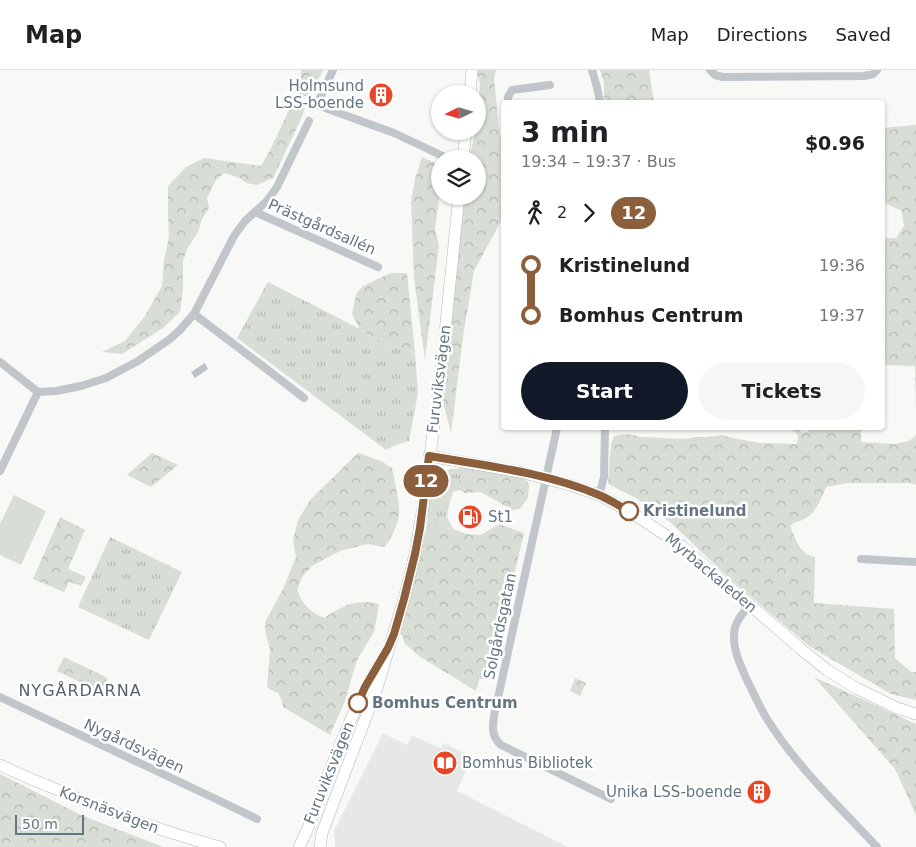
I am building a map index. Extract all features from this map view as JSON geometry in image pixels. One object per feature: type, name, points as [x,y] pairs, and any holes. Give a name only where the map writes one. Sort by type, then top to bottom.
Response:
[{"type":"main road","points":[[471,85],[472,70]]},
{"type":"main road","name":"Furuviksvägen","points":[[320,847],[322,833],[394,634],[415,554],[441,371],[458,205]]},
{"type":"main road","name":"Myrbackaleden","points":[[429,456],[520,472],[600,495],[682,546],[802,650],[828,670],[856,688],[897,708],[916,714]]},
{"type":"main road","name":"Furuviksvägen","points":[[298,847],[308,828],[353,713],[365,687],[388,648]]},
{"type":"main road","name":"Korsnäsvägen","points":[[0,765],[106,810],[155,828],[220,847]]},
{"type":"main road","points":[[298,847],[310,847]]},
{"type":"street","points":[[333,70],[317,105],[394,133],[431,150]]},
{"type":"street","points":[[592,70],[600,100]]},
{"type":"street","points":[[710,70],[718,76],[742,77],[864,76],[873,74],[877,70]]},
{"type":"street","points":[[508,100],[512,90],[550,85]]},
{"type":"street","name":"Prästgårdsallén","points":[[38,392],[81,386],[106,378],[138,361],[170,339],[194,314],[234,236],[245,221],[267,201],[276,187],[309,121]]},
{"type":"street","name":"Prästgårdsallén","points":[[256,212],[378,267]]},
{"type":"street","points":[[194,314],[304,398]]},
{"type":"street","points":[[0,362],[38,392],[0,471]]},
{"type":"street","name":"Solgårdsgatan","points":[[556,430],[492,731],[496,740],[501,745],[611,799]]},
{"type":"street","points":[[600,495],[604,477],[605,430]]},
{"type":"street","points":[[861,559],[916,562]]},
{"type":"street","points":[[750,605],[736,623],[734,638],[740,664],[760,707],[778,735],[814,780],[877,847]]},
{"type":"street","name":"Nygårdsvägen","points":[[0,698],[257,819]]},
{"type":"shaded area","points":[[205,363],[208,369],[195,378],[191,372]]},
{"type":"shaded area","points":[[383,733],[407,745],[412,736],[441,748],[444,743],[472,757],[457,791],[568,847],[335,847],[334,831]]},
{"type":"green space","points":[[301,70],[323,70],[310,96],[302,96],[295,104],[298,107],[305,108],[273,178],[257,185],[246,183],[240,178],[224,173],[216,180],[207,198],[209,208],[202,219],[198,232],[187,249],[183,261],[183,289],[180,312],[163,328],[122,354],[102,352],[125,341],[145,316],[162,286],[164,260],[169,236],[168,186],[186,167],[204,158],[261,166],[300,87]]},
{"type":"green space","points":[[476,70],[496,70],[494,79],[501,137],[501,222],[474,271],[463,337],[451,433],[442,398],[463,205],[486,205],[486,150],[471,150],[473,140],[486,140],[486,85],[480,85]]},
{"type":"green space","points":[[600,70],[649,70],[654,100],[604,100],[604,82]]},
{"type":"green space","points":[[916,125],[916,410],[915,366],[885,365],[885,238],[896,238],[904,226],[902,211],[885,203],[885,128]]},
{"type":"green space","points":[[422,157],[431,161],[431,205],[438,205],[435,229],[439,245],[425,360],[414,278],[411,202],[415,179]]},
{"type":"green space","points":[[391,273],[407,273],[415,353],[371,337],[360,329],[352,314],[356,294],[363,286]]},
{"type":"green space","points":[[268,282],[360,329],[371,337],[415,353],[418,393],[409,441],[386,450],[237,338]]},
{"type":"green space","points":[[792,430],[800,430],[801,433],[808,432],[808,430],[861,430],[861,442],[895,444],[909,441],[916,435],[916,485],[910,483],[848,483],[826,487],[812,514],[790,526],[796,541],[805,553],[815,557],[814,603],[894,609],[895,658],[911,672],[916,672],[916,700],[891,694],[809,646],[730,579],[670,522],[636,498],[608,484],[611,445],[614,436],[626,434],[643,437],[684,439],[722,435],[760,443],[797,444],[798,435]]},
{"type":"green space","points":[[152,453],[178,465],[151,487],[127,475]]},
{"type":"green space","points":[[358,453],[381,461],[392,468],[399,510],[394,532],[385,547],[367,544],[340,551],[312,566],[302,577],[297,590],[307,607],[324,618],[350,604],[363,602],[379,604],[374,632],[357,660],[345,701],[330,735],[283,707],[278,693],[267,687],[270,650],[265,622],[283,589],[296,557],[293,540],[298,520],[311,499]]},
{"type":"green space","points":[[451,469],[470,469],[461,478],[459,482],[460,490],[453,492],[449,505],[447,517],[453,529],[427,526],[429,503],[438,475]]},
{"type":"green space","points":[[470,469],[524,477],[529,484],[528,498],[520,509],[512,510],[481,492],[465,493],[460,490],[459,480]]},
{"type":"green space","points":[[14,495],[46,511],[21,565],[0,555],[0,524]]},
{"type":"green space","points":[[60,517],[85,530],[68,569],[86,577],[81,586],[69,582],[64,592],[33,579]]},
{"type":"green space","points":[[499,524],[524,533],[496,652],[487,679],[479,679],[476,691],[419,656],[404,643],[403,636],[400,634],[427,526],[481,535]]},
{"type":"green space","points":[[110,537],[182,572],[149,640],[78,607]]},
{"type":"green space","points":[[64,657],[108,678],[101,692],[57,671]]},
{"type":"green space","points":[[814,677],[916,724],[916,815],[895,769]]},
{"type":"green space","points":[[575,678],[586,683],[580,696],[570,691]]},
{"type":"green space","points":[[0,774],[81,815],[163,847],[0,847]]},
{"type":"bus line","name":"12","points":[[358,703],[394,634],[415,554],[429,456],[546,478],[600,495],[629,511]]},
{"type":"place","name":"Holmsund LSS-boende","points":[[381,95]]},
{"type":"place","name":"Kristinelund","points":[[629,511]]},
{"type":"place","name":"St1","points":[[470,517]]},
{"type":"place","name":"Bomhus Centrum","points":[[358,703]]},
{"type":"place","name":"Bomhus Bibliotek","points":[[445,763]]},
{"type":"place","name":"Unika LSS-boende","points":[[759,792]]},
{"type":"district","name":"NYGÅRDARNA","points":[[80,690]]}]
